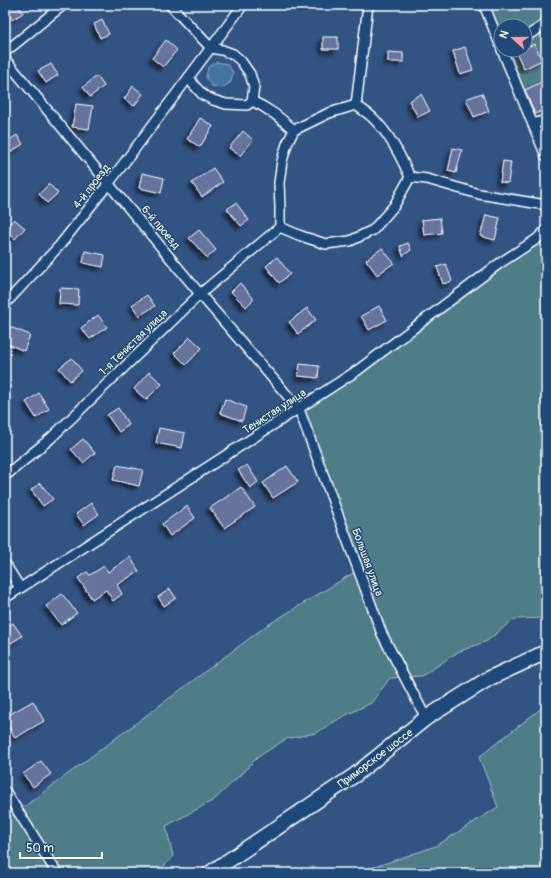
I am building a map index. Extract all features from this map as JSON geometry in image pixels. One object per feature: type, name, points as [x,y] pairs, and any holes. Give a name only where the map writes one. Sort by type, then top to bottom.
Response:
[{"type":"main road","name":"Приморское шоссе","points":[[210,873],[355,775],[426,718],[488,679],[546,652]]},
{"type":"street","points":[[5,52],[63,5]]},
{"type":"street","points":[[170,5],[211,48],[233,54],[240,60],[250,74],[254,87],[252,101],[247,105],[226,104],[213,100],[203,95],[189,77],[211,48],[243,5]]},
{"type":"street","points":[[356,105],[368,5]]},
{"type":"street","points":[[484,5],[493,27]]},
{"type":"street","points":[[533,32],[546,24]]},
{"type":"street","points":[[505,58],[546,156]]},
{"type":"street","name":"6-й проезд","points":[[5,59],[200,294],[299,408]]},
{"type":"street","name":"4-й проезд","points":[[5,304],[60,245],[189,77]]},
{"type":"street","points":[[252,101],[275,113],[294,130]]},
{"type":"street","points":[[356,105],[372,117],[384,130],[399,153],[410,176],[394,206],[373,230],[350,242],[326,244],[280,227],[279,183],[282,161],[287,144],[294,130],[347,106],[356,105]]},
{"type":"street","points":[[533,124],[546,120]]},
{"type":"street","points":[[410,176],[427,179],[479,194],[546,204]]},
{"type":"street","name":"1-я Тенистая улица","points":[[5,476],[51,438],[200,294],[280,227]]},
{"type":"street","name":"Тенистая улица","points":[[5,598],[358,370],[500,263],[537,239],[546,230]]},
{"type":"street","name":"Большая улица","points":[[299,408],[382,634],[426,718]]},
{"type":"street","points":[[5,564],[20,588]]},
{"type":"street","points":[[5,791],[57,873]]},
{"type":"green space","points":[[484,5],[546,5],[546,156],[505,58],[533,58],[533,18],[493,18],[493,27]]},
{"type":"green space","points":[[546,231],[546,618],[514,619],[487,641],[458,652],[422,676],[390,678],[371,703],[342,717],[316,733],[286,739],[258,757],[214,800],[166,826],[173,856],[158,873],[5,873],[5,821],[266,626],[358,570],[302,417],[307,403]]},
{"type":"green space","points":[[546,705],[546,873],[357,873],[436,846],[498,807],[479,757]]},
{"type":"water","points":[[217,62],[227,64],[233,72],[231,82],[222,88],[212,86],[206,78],[208,67]]},
{"type":"building","points":[[5,5],[18,5],[23,13],[12,20],[5,9]]},
{"type":"building","points":[[102,20],[109,34],[100,38],[94,24]]},
{"type":"building","points":[[323,37],[338,37],[338,49],[323,49]]},
{"type":"building","points":[[166,40],[177,50],[163,67],[152,58]]},
{"type":"building","points":[[533,44],[542,60],[524,69],[519,58],[533,58]]},
{"type":"building","points":[[465,47],[473,70],[460,74],[453,51]]},
{"type":"building","points":[[388,52],[403,53],[403,62],[388,62]]},
{"type":"building","points":[[51,64],[58,75],[46,83],[38,71]]},
{"type":"building","points":[[97,76],[104,86],[90,97],[83,87]]},
{"type":"building","points":[[546,80],[546,109],[535,114],[525,90]]},
{"type":"building","points":[[133,86],[143,94],[134,106],[124,99]]},
{"type":"building","points":[[482,93],[489,111],[474,117],[466,99]]},
{"type":"building","points":[[421,94],[430,111],[418,117],[409,101]]},
{"type":"building","points":[[76,104],[93,106],[89,129],[72,127]]},
{"type":"building","points":[[200,118],[213,126],[200,147],[187,139]]},
{"type":"building","points":[[243,131],[253,140],[240,156],[229,148]]},
{"type":"building","points":[[17,135],[23,144],[5,156],[5,143]]},
{"type":"building","points":[[453,148],[462,150],[456,173],[448,171]]},
{"type":"building","points":[[503,161],[511,162],[508,183],[500,182]]},
{"type":"building","points":[[213,168],[223,182],[202,197],[192,183]]},
{"type":"building","points":[[142,173],[164,178],[161,193],[139,188]]},
{"type":"building","points":[[49,184],[58,193],[47,203],[39,194]]},
{"type":"building","points":[[236,203],[249,220],[241,226],[227,209]]},
{"type":"building","points":[[486,215],[500,218],[495,240],[480,236]]},
{"type":"building","points":[[440,218],[442,233],[424,235],[422,220]]},
{"type":"building","points":[[14,219],[25,228],[15,239],[5,230]]},
{"type":"building","points":[[199,230],[216,250],[207,258],[189,238]]},
{"type":"building","points":[[408,243],[411,250],[403,256],[400,246]]},
{"type":"building","points":[[382,248],[394,263],[377,275],[366,260]]},
{"type":"building","points":[[85,251],[105,255],[103,267],[83,263]]},
{"type":"building","points":[[277,257],[290,274],[279,283],[266,266]]},
{"type":"building","points":[[446,264],[452,281],[443,284],[437,267]]},
{"type":"building","points":[[240,283],[254,299],[246,307],[231,292]]},
{"type":"building","points":[[60,288],[79,289],[78,305],[59,304]]},
{"type":"building","points":[[147,295],[155,306],[139,316],[132,305]]},
{"type":"building","points":[[379,306],[387,320],[369,330],[361,316]]},
{"type":"building","points":[[307,308],[316,320],[298,334],[289,322]]},
{"type":"building","points":[[98,315],[107,327],[90,339],[81,328]]},
{"type":"building","points":[[8,326],[30,335],[24,351],[5,343],[5,335]]},
{"type":"building","points":[[190,337],[202,348],[186,365],[174,353]]},
{"type":"building","points":[[72,358],[82,371],[70,381],[59,368]]},
{"type":"building","points":[[300,364],[319,366],[318,378],[298,376]]},
{"type":"building","points":[[149,372],[162,384],[146,400],[134,389]]},
{"type":"building","points":[[39,393],[49,409],[36,418],[26,402]]},
{"type":"building","points":[[225,399],[246,407],[242,421],[220,413]]},
{"type":"building","points":[[118,408],[129,425],[119,432],[107,415]]},
{"type":"building","points":[[159,428],[185,433],[182,448],[156,443]]},
{"type":"building","points":[[83,439],[95,453],[83,463],[71,449]]},
{"type":"building","points":[[117,465],[143,470],[139,486],[113,480]]},
{"type":"building","points":[[247,465],[258,482],[250,488],[238,470]]},
{"type":"building","points":[[287,466],[298,482],[273,498],[263,483]]},
{"type":"building","points":[[40,483],[53,499],[43,506],[31,490]]},
{"type":"building","points":[[241,487],[255,507],[224,528],[210,508]]},
{"type":"building","points":[[91,503],[99,514],[84,525],[76,514]]},
{"type":"building","points":[[187,506],[195,518],[170,536],[162,524]]},
{"type":"building","points":[[130,557],[139,571],[117,585],[122,594],[113,601],[106,590],[92,599],[78,578],[87,572],[90,575],[104,566],[108,572]]},
{"type":"building","points":[[170,589],[176,598],[164,606],[158,597]]},
{"type":"building","points":[[62,594],[77,613],[61,625],[46,606]]},
{"type":"building","points":[[13,623],[22,636],[5,647],[5,628]]},
{"type":"building","points":[[33,701],[44,721],[15,738],[5,721],[5,717]]},
{"type":"building","points":[[41,761],[51,774],[33,787],[23,774]]}]
